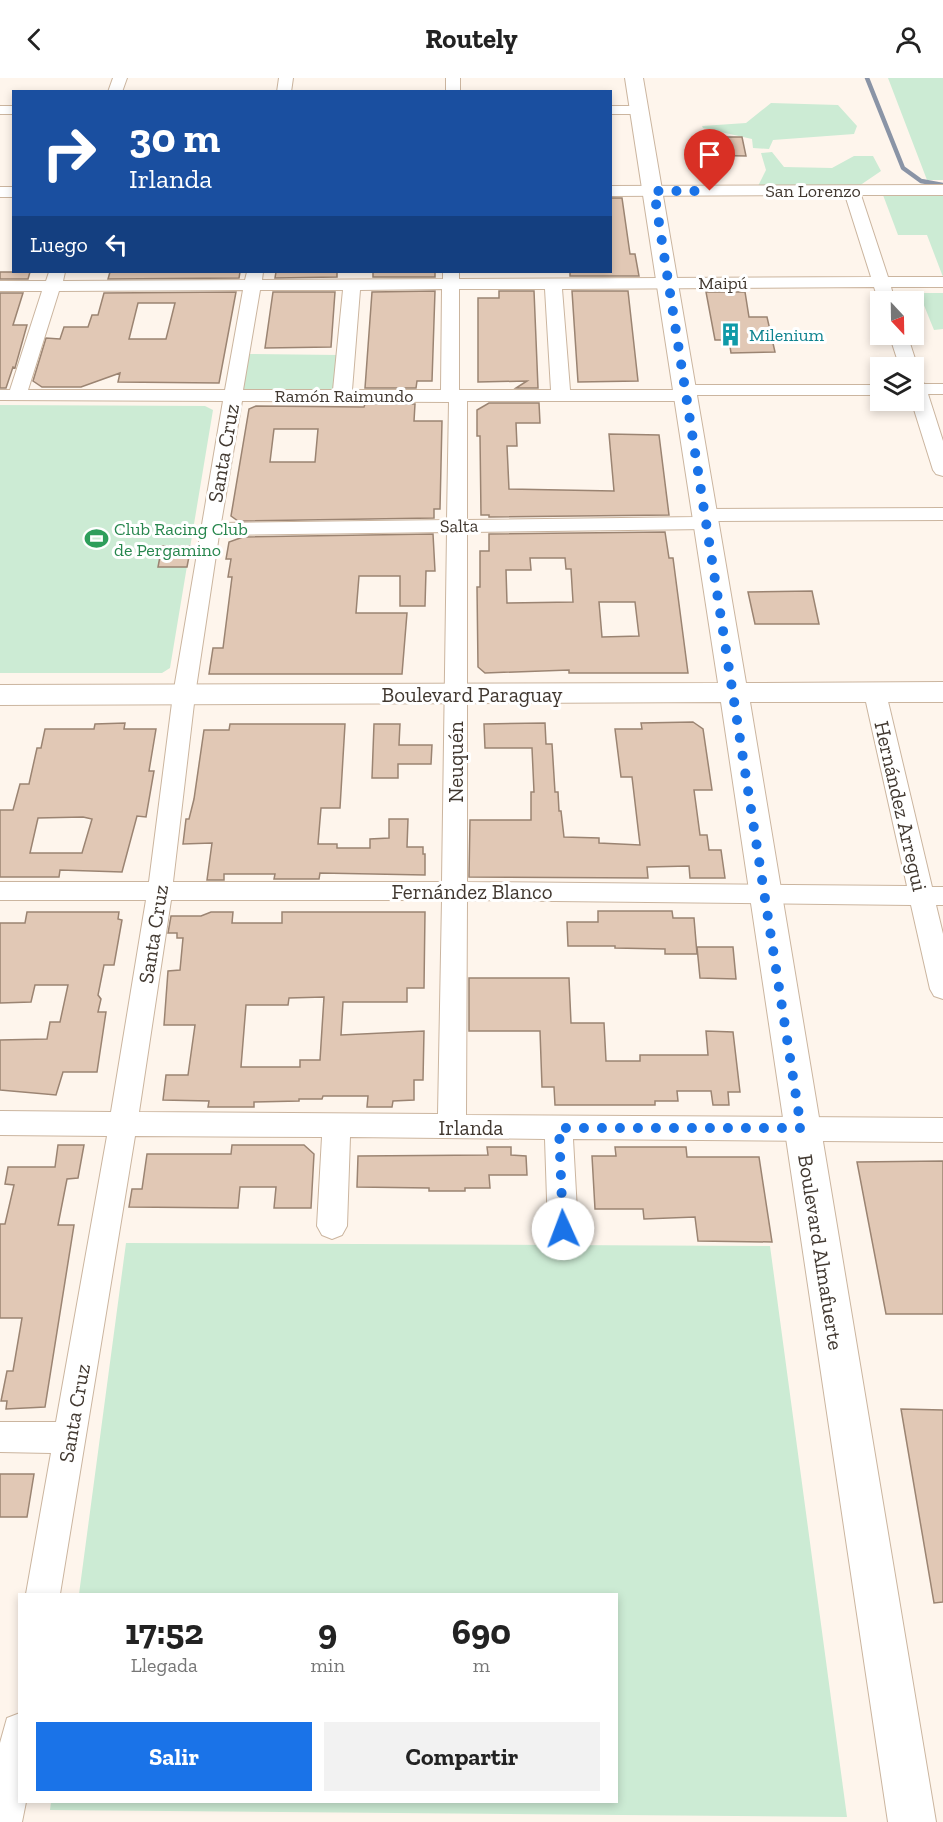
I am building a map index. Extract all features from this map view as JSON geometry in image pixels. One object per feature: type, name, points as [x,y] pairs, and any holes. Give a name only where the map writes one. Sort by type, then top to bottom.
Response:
[{"type":"main road","name":"Boulevard Almafuerte","points":[[634,78],[687,393],[764,894],[912,1822]]},
{"type":"main road","name":"Boulevard Paraguay","points":[[0,695],[943,693]]},
{"type":"street","points":[[612,110],[640,110]]},
{"type":"street","name":"San Lorenzo","points":[[612,191],[943,190]]},
{"type":"street","points":[[852,191],[884,291]]},
{"type":"street","points":[[9,395],[55,279]]},
{"type":"street","name":"Maipú","points":[[0,286],[55,279],[254,279],[352,286],[451,279],[553,285],[943,282]]},
{"type":"street","name":"Santa Cruz","points":[[43,1593],[123,1124],[160,891],[184,694],[232,396],[254,279]]},
{"type":"street","name":"Neuquén","points":[[451,279],[457,526],[454,694],[456,891],[452,1127]]},
{"type":"street","points":[[553,285],[561,396]]},
{"type":"street","points":[[342,396],[352,286]]},
{"type":"street","points":[[924,387],[943,389]]},
{"type":"street","name":"Ramón Raimundo","points":[[9,395],[454,397],[870,390]]},
{"type":"street","points":[[923,411],[943,470]]},
{"type":"street","name":"Salta","points":[[210,529],[457,526],[943,514]]},
{"type":"street","name":"Hernández Arregui","points":[[875,693],[932,896],[943,989]]},
{"type":"street","name":"Fernández Blanco","points":[[0,891],[456,891],[932,896]]},
{"type":"street","name":"Irlanda","points":[[0,1124],[943,1130]]},
{"type":"street","points":[[332,1226],[337,1126]]},
{"type":"street","points":[[559,1128],[563,1229]]},
{"type":"street","points":[[0,1437],[70,1438]]},
{"type":"street","points":[[4,1822],[18,1742]]},
{"type":"green space","points":[[888,78],[943,78],[943,180],[927,180]]},
{"type":"green space","points":[[771,103],[838,105],[857,126],[854,134],[773,140],[769,149],[753,148],[752,139],[702,126],[746,123]]},
{"type":"green space","points":[[772,152],[784,167],[832,168],[854,156],[873,156],[881,171],[859,186],[758,186],[766,170],[761,153]]},
{"type":"green space","points":[[883,195],[943,195],[943,277],[927,235],[898,235]]},
{"type":"green space","points":[[924,293],[943,293],[943,329],[934,330],[924,305]]},
{"type":"green space","points":[[247,354],[339,355],[334,390],[330,392],[248,391],[242,388]]},
{"type":"green space","name":"Club Racing Club de Pergamino","points":[[0,405],[205,406],[213,410],[170,668],[162,673],[0,673]]},
{"type":"green space","points":[[126,1243],[770,1246],[847,1817],[50,1810],[51,1803],[618,1803],[618,1593],[79,1593]]},
{"type":"building","points":[[693,137],[742,137],[746,156],[695,155]]},
{"type":"building","points":[[612,198],[622,198],[630,254],[635,254],[639,276],[570,276],[570,273],[612,273]]},
{"type":"building","points":[[0,272],[30,273],[28,279],[0,279]]},
{"type":"building","points":[[110,273],[240,273],[239,278],[108,279]]},
{"type":"building","points":[[276,273],[337,273],[337,277],[275,278]]},
{"type":"building","points":[[373,273],[435,273],[435,277],[373,277]]},
{"type":"building","points":[[435,291],[432,381],[417,381],[416,388],[365,388],[372,292]]},
{"type":"building","points":[[499,291],[534,291],[538,388],[516,388],[527,381],[478,382],[478,298],[499,298]]},
{"type":"building","points":[[572,291],[628,291],[638,381],[578,382]]},
{"type":"building","points":[[236,292],[219,383],[118,382],[120,373],[81,387],[42,387],[33,381],[46,338],[60,339],[64,327],[88,327],[92,315],[98,315],[104,293]],"holes":[[[138,303],[175,303],[166,339],[129,339]]]},
{"type":"building","points":[[273,292],[335,292],[331,347],[265,348]]},
{"type":"building","points":[[706,292],[745,292],[749,317],[767,317],[775,352],[731,353],[729,340],[715,340]]},
{"type":"building","points":[[0,293],[23,293],[13,325],[27,325],[15,368],[13,367],[6,388],[0,388]]},
{"type":"building","points":[[489,403],[539,403],[540,423],[516,423],[517,446],[507,446],[509,489],[614,491],[609,434],[659,435],[669,515],[489,517],[489,515],[481,515],[480,436],[477,436],[477,410]]},
{"type":"building","points":[[365,404],[415,404],[414,421],[442,421],[440,509],[434,509],[434,518],[238,521],[231,516],[249,409],[256,406],[364,407]],"holes":[[[274,429],[318,429],[315,462],[270,462]]]},
{"type":"building","points":[[665,532],[669,558],[673,558],[688,673],[569,673],[569,670],[485,673],[478,667],[477,587],[480,587],[480,551],[489,551],[489,534]],"holes":[[[530,558],[565,558],[566,569],[571,569],[573,602],[507,603],[506,570],[531,570]],[[599,602],[635,602],[639,636],[602,637]]]},
{"type":"building","points":[[433,534],[435,571],[426,571],[425,606],[400,606],[400,576],[359,576],[356,613],[407,613],[402,674],[209,674],[213,648],[223,648],[232,577],[228,577],[231,559],[226,559],[229,542],[243,537]]},
{"type":"building","points":[[162,546],[191,546],[187,567],[158,567]]},
{"type":"building","points":[[812,591],[819,624],[755,624],[748,592]]},
{"type":"building","points":[[693,722],[703,729],[712,790],[694,790],[700,835],[707,835],[709,850],[721,850],[725,878],[690,878],[689,866],[647,867],[648,878],[469,877],[470,820],[531,820],[531,792],[534,792],[532,748],[485,748],[484,724],[545,723],[546,744],[552,744],[555,792],[558,792],[564,837],[599,838],[599,843],[640,845],[632,777],[621,777],[615,729],[642,729],[641,723]]},
{"type":"building","points":[[125,723],[124,729],[156,729],[149,771],[154,771],[146,817],[137,816],[122,872],[60,870],[59,877],[0,877],[0,810],[13,810],[20,784],[29,784],[37,748],[41,748],[45,729],[94,729],[95,724]],"holes":[[[83,817],[92,819],[82,853],[30,853],[38,818]]]},
{"type":"building","points":[[230,724],[345,724],[340,808],[321,808],[318,844],[337,844],[337,848],[370,848],[370,839],[389,838],[389,819],[408,819],[407,847],[423,847],[425,875],[320,873],[319,879],[274,879],[275,874],[224,874],[224,880],[207,880],[212,843],[183,844],[186,819],[189,819],[194,799],[204,730],[229,730]]},
{"type":"building","points":[[374,724],[400,724],[399,745],[432,745],[431,764],[398,764],[398,778],[372,778]]},
{"type":"building","points":[[598,911],[672,911],[673,918],[694,918],[697,954],[665,954],[665,949],[568,946],[567,922],[598,922]]},
{"type":"building","points":[[27,912],[119,912],[118,919],[122,920],[114,965],[104,965],[98,995],[101,999],[98,1012],[106,1012],[97,1072],[63,1072],[56,1095],[0,1090],[0,1040],[47,1039],[50,1022],[60,1022],[68,985],[35,985],[31,1002],[0,1003],[0,923],[25,923]]},
{"type":"building","points":[[211,912],[233,912],[232,923],[282,923],[282,912],[425,912],[424,988],[407,988],[407,1002],[343,1002],[341,1035],[424,1031],[423,1080],[414,1080],[414,1100],[393,1101],[392,1107],[367,1107],[368,1096],[323,1096],[322,1099],[299,1099],[299,1101],[254,1102],[254,1107],[208,1107],[209,1101],[163,1100],[166,1075],[188,1075],[195,1025],[164,1025],[168,971],[180,970],[183,938],[177,938],[177,933],[168,933],[171,916],[201,916]],"holes":[[[324,997],[320,1060],[300,1060],[300,1067],[241,1067],[246,1005],[288,1005],[289,998]]]},
{"type":"building","points":[[697,947],[733,947],[736,979],[700,978]]},
{"type":"building","points":[[469,978],[569,978],[571,1023],[604,1023],[606,1061],[640,1061],[640,1055],[708,1055],[706,1031],[733,1032],[740,1092],[728,1092],[729,1105],[713,1105],[711,1091],[677,1091],[678,1101],[655,1101],[655,1105],[555,1105],[554,1087],[542,1087],[540,1031],[469,1031]]},
{"type":"building","points":[[58,1145],[84,1145],[78,1178],[67,1179],[58,1225],[74,1225],[45,1407],[6,1409],[7,1401],[1,1401],[7,1371],[13,1371],[22,1318],[0,1318],[0,1224],[5,1224],[14,1185],[5,1184],[8,1167],[55,1167]]},
{"type":"building","points":[[232,1145],[304,1145],[314,1154],[311,1208],[274,1208],[276,1187],[240,1187],[238,1208],[129,1207],[132,1189],[142,1189],[147,1154],[231,1154]]},
{"type":"building","points":[[487,1147],[511,1147],[511,1155],[526,1156],[527,1175],[489,1175],[490,1188],[465,1188],[465,1191],[357,1187],[358,1156],[488,1155]]},
{"type":"building","points":[[615,1147],[686,1147],[687,1157],[759,1157],[772,1242],[698,1241],[695,1217],[644,1219],[643,1209],[595,1209],[592,1156],[616,1156]]},
{"type":"building","points":[[943,1161],[943,1314],[886,1314],[857,1162]]},
{"type":"building","points":[[901,1409],[943,1410],[943,1602],[934,1603]]},
{"type":"building","points":[[0,1474],[34,1474],[27,1517],[0,1517]]},
{"type":"waterway","points":[[867,78],[903,168],[921,181],[943,185]]},
{"type":"place","name":"Milenium","points":[[731,335]]},
{"type":"place","name":"Club Racing Club de Pergamino","points":[[96,539]]},
{"type":"route","points":[[563,1229],[559,1128],[801,1128],[654,191],[710,191]]}]
